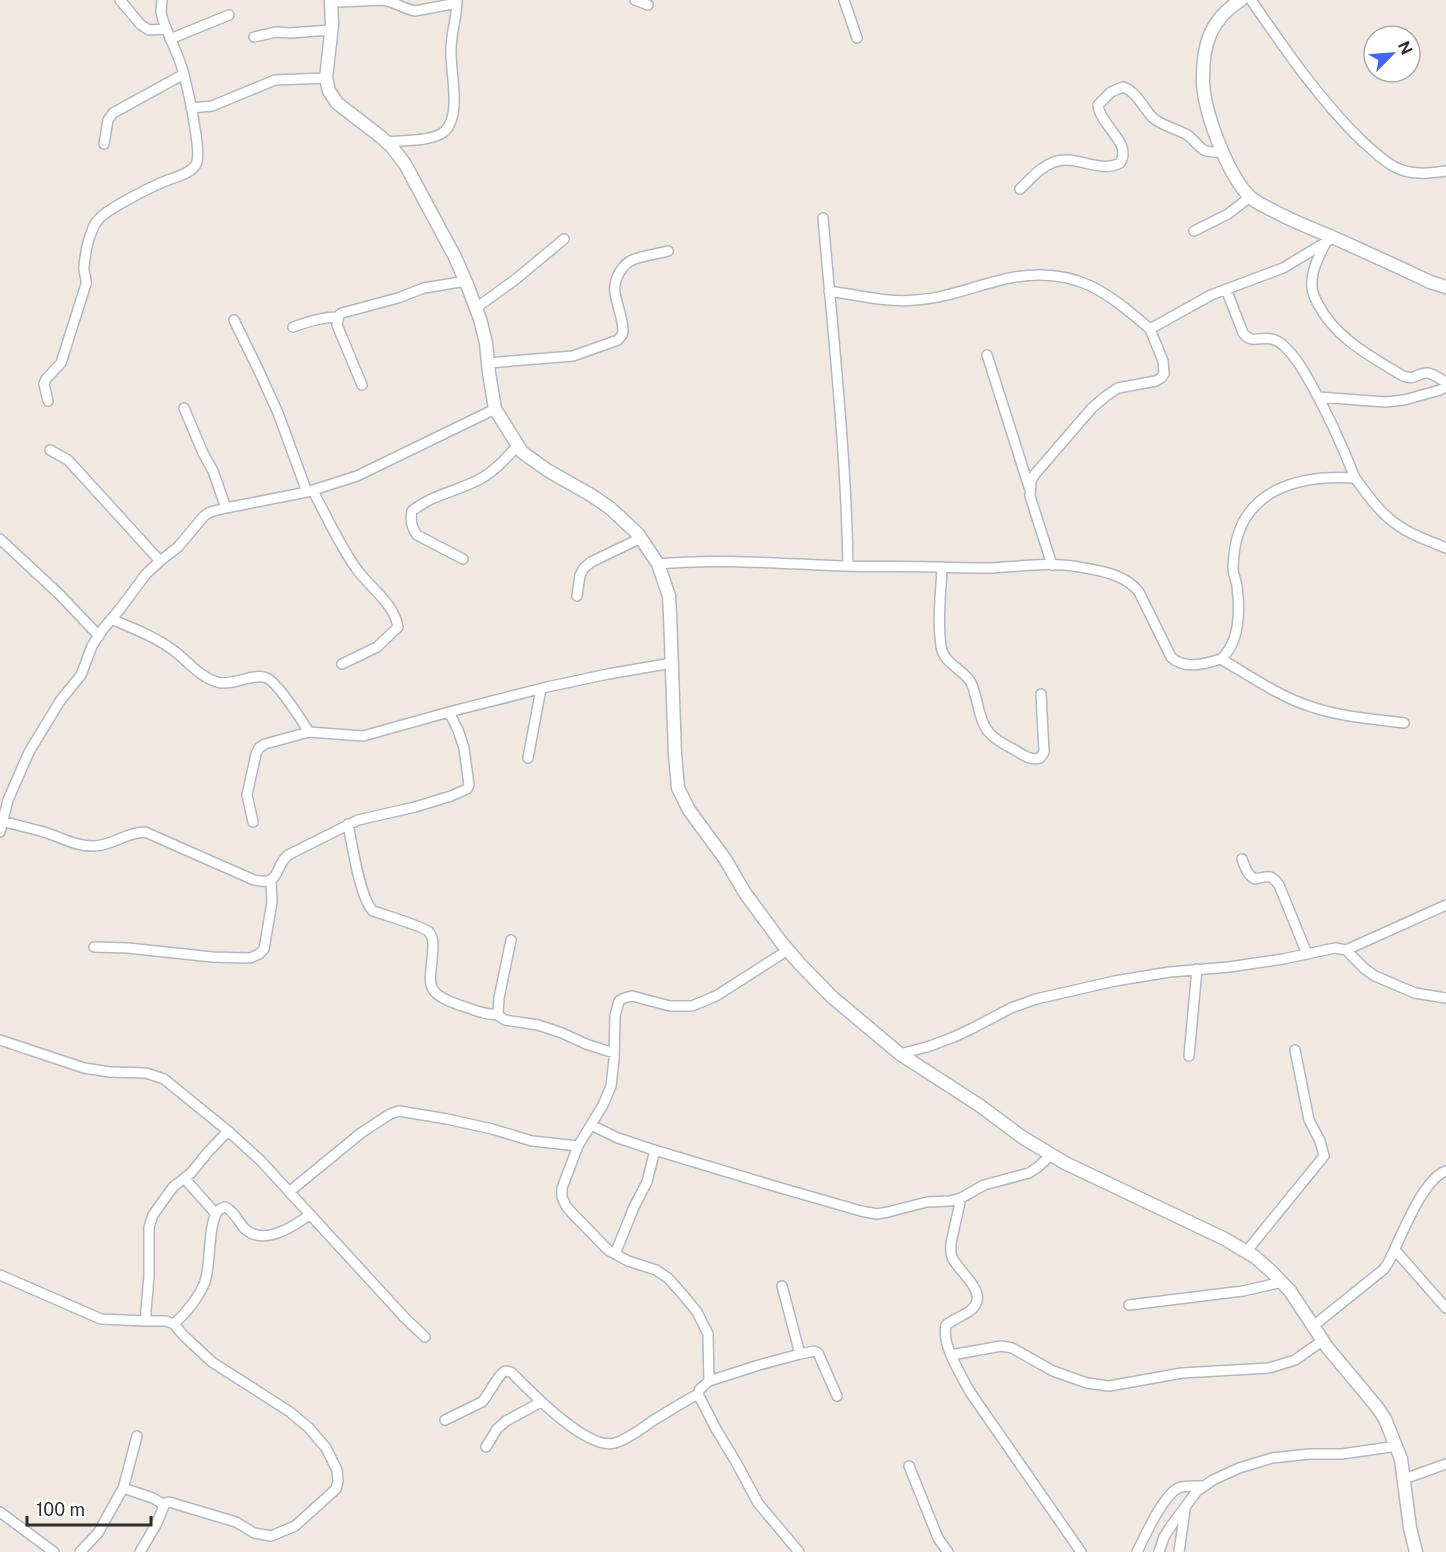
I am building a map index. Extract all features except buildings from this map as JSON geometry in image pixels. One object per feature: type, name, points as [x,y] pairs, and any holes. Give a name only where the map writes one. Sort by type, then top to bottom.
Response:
[{"type":"street","points":[[120,0],[141,25],[149,30],[168,34],[229,15]]},
{"type":"street","points":[[48,401],[44,384],[61,363],[86,284],[87,278],[83,270],[87,245],[99,218],[159,184],[190,171],[194,167],[198,153],[184,74],[161,12],[162,0]]},
{"type":"street","points":[[387,142],[437,136],[450,125],[453,116],[454,93],[451,52],[457,2],[415,11],[384,0],[338,2],[331,0],[331,30],[326,78],[329,91],[337,103],[387,142],[405,164],[455,258],[476,308],[486,343],[495,409],[517,446],[534,462],[610,508],[641,538],[658,564],[669,596],[678,788],[689,810],[725,859],[745,893],[788,950],[832,997],[900,1054],[1051,1155],[1218,1236],[1255,1257],[1282,1282],[1322,1341],[1385,1419],[1401,1459],[1410,1528],[1416,1552]]},
{"type":"street","points":[[635,0],[648,5]]},
{"type":"street","points":[[844,0],[857,38]]},
{"type":"street","points":[[1241,0],[1220,17],[1213,27],[1203,63],[1203,86],[1205,105],[1223,152],[1242,186],[1250,197],[1329,240],[1446,287]]},
{"type":"street","points":[[1251,0],[1301,73],[1347,127],[1377,155],[1394,167],[1407,171],[1430,174],[1446,171]]},
{"type":"street","points":[[254,37],[276,32],[331,30]]},
{"type":"street","points":[[104,144],[108,120],[113,113],[184,74]]},
{"type":"street","points":[[191,108],[212,105],[275,80],[326,78]]},
{"type":"street","points":[[1020,189],[1035,174],[1057,161],[1080,161],[1108,166],[1120,163],[1124,154],[1123,149],[1100,115],[1098,105],[1111,92],[1123,87],[1129,88],[1146,110],[1161,124],[1186,135],[1206,151],[1223,152]]},
{"type":"street","points":[[1194,231],[1228,214],[1250,197]]},
{"type":"street","points":[[823,218],[846,500],[848,566]]},
{"type":"street","points":[[476,308],[516,279],[564,239]]},
{"type":"street","points":[[1150,329],[1211,295],[1283,268],[1329,240]]},
{"type":"street","points":[[1329,240],[1314,271],[1311,283],[1313,293],[1331,324],[1354,345],[1403,376],[1413,378],[1427,373],[1446,382]]},
{"type":"street","points":[[488,363],[573,356],[618,340],[624,331],[615,293],[615,280],[618,274],[635,258],[668,251]]},
{"type":"street","points":[[829,291],[897,301],[917,300],[947,295],[1015,277],[1049,275],[1074,279],[1099,290],[1150,329],[1163,361],[1164,374],[1161,378],[1118,388],[1106,396],[1092,408],[1035,474],[1029,487]]},
{"type":"street","points":[[362,385],[337,325],[337,318],[342,313],[464,277]]},
{"type":"street","points":[[1226,289],[1247,339],[1267,337],[1278,340],[1293,355],[1341,442],[1355,478],[1377,506],[1400,527],[1446,548]]},
{"type":"street","points":[[293,327],[319,319],[337,318]]},
{"type":"street","points":[[234,320],[278,413],[310,491],[358,571],[385,601],[397,620],[398,627],[377,647],[342,664]]},
{"type":"street","points":[[987,355],[1052,565]]},
{"type":"street","points":[[1318,397],[1385,402],[1404,400],[1446,387]]},
{"type":"street","points":[[184,408],[213,471],[226,508]]},
{"type":"street","points":[[0,832],[8,800],[29,752],[60,701],[81,675],[99,636],[146,574],[178,547],[204,516],[226,508],[310,491],[370,470],[495,409]]},
{"type":"street","points":[[463,559],[417,534],[412,528],[412,511],[427,500],[483,477],[500,465],[517,446]]},
{"type":"street","points":[[50,450],[68,460],[160,561]]},
{"type":"street","points":[[1221,659],[1230,647],[1238,614],[1237,584],[1233,569],[1236,542],[1242,523],[1252,508],[1263,497],[1276,490],[1305,481],[1337,477],[1355,478]]},
{"type":"street","points":[[577,596],[580,575],[584,568],[591,562],[641,538]]},
{"type":"street","points":[[0,540],[59,594],[99,636]]},
{"type":"street","points":[[658,564],[748,561],[848,566],[991,568],[1052,565],[1097,570],[1125,579],[1133,585],[1139,592],[1171,657],[1176,662],[1189,665],[1221,659],[1291,699],[1310,706],[1343,715],[1404,723]]},
{"type":"street","points":[[942,567],[941,647],[944,656],[969,679],[974,688],[979,715],[991,736],[1029,758],[1040,758],[1044,752],[1041,694]]},
{"type":"street","points":[[111,619],[155,638],[202,675],[218,683],[266,677],[309,732]]},
{"type":"street","points":[[253,822],[247,795],[253,762],[259,748],[276,740],[309,732],[363,736],[596,676],[672,663]]},
{"type":"street","points":[[528,758],[541,689]]},
{"type":"street","points":[[2,821],[82,845],[93,846],[105,845],[129,835],[145,832],[254,880],[264,882],[271,880],[288,855],[348,824],[415,807],[467,789],[469,785],[464,748],[449,712]]},
{"type":"street","points":[[348,824],[359,876],[369,908],[425,928],[429,932],[432,957],[430,980],[435,994],[447,1001],[486,1014],[498,1014],[506,1020],[538,1025],[614,1053]]},
{"type":"street","points":[[1242,859],[1251,877],[1256,879],[1270,876],[1275,878],[1280,885],[1307,954]]},
{"type":"street","points":[[94,947],[250,958],[260,954],[264,949],[272,902],[271,880]]},
{"type":"street","points":[[900,1054],[954,1037],[1011,1008],[1036,999],[1114,981],[1170,972],[1229,967],[1335,948],[1346,950],[1446,905]]},
{"type":"street","points":[[498,1014],[511,940]]},
{"type":"street","points":[[709,1381],[708,1334],[697,1312],[668,1278],[656,1270],[615,1254],[594,1237],[566,1206],[561,1188],[578,1146],[603,1105],[611,1086],[615,1016],[619,1000],[632,996],[670,1006],[692,1006],[716,996],[788,950]]},
{"type":"street","points":[[1346,950],[1375,976],[1415,993],[1446,998]]},
{"type":"street","points":[[1189,1056],[1197,969]]},
{"type":"street","points":[[0,1040],[84,1068],[110,1072],[146,1073],[164,1079],[261,1161],[405,1318],[425,1336]]},
{"type":"street","points":[[1246,1252],[1323,1156],[1320,1141],[1309,1120],[1296,1050]]},
{"type":"street","points":[[289,1192],[361,1133],[390,1114],[399,1112],[481,1126],[532,1141],[578,1146]]},
{"type":"street","points":[[591,1125],[618,1138],[655,1150],[877,1214],[927,1202],[961,1198],[984,1185],[1029,1173],[1051,1155]]},
{"type":"street","points":[[146,1322],[150,1221],[156,1209],[174,1187],[185,1179],[228,1131]]},
{"type":"street","points":[[615,1254],[647,1182],[655,1150]]},
{"type":"street","points":[[1312,1327],[1384,1269],[1424,1191],[1436,1176],[1446,1172]]},
{"type":"street","points":[[185,1179],[216,1214]]},
{"type":"street","points":[[961,1198],[950,1250],[952,1258],[973,1284],[977,1292],[977,1300],[973,1308],[946,1324],[944,1331],[946,1341],[970,1392],[1081,1552]]},
{"type":"street","points":[[174,1324],[187,1312],[204,1284],[209,1269],[216,1214],[220,1209],[225,1207],[229,1209],[246,1230],[257,1235],[281,1232],[296,1225],[309,1215]]},
{"type":"street","points":[[1395,1250],[1446,1308]]},
{"type":"street","points":[[0,1275],[101,1319],[166,1321],[174,1324],[212,1362],[290,1412],[309,1428],[326,1448],[337,1470],[336,1489],[295,1526],[281,1533],[272,1536],[254,1533],[236,1522],[169,1502],[165,1503],[157,1523],[140,1552]]},
{"type":"street","points":[[1130,1305],[1243,1291],[1282,1282]]},
{"type":"street","points":[[782,1286],[800,1354]]},
{"type":"street","points":[[951,1354],[1000,1346],[1012,1348],[1053,1371],[1087,1383],[1109,1386],[1182,1372],[1269,1368],[1295,1360],[1322,1341]]},
{"type":"street","points":[[445,1420],[482,1402],[499,1376],[507,1371],[511,1372],[541,1402],[572,1427],[608,1444],[623,1439],[698,1394],[709,1381],[814,1351],[818,1353],[837,1396]]},
{"type":"street","points":[[698,1394],[758,1503],[799,1552]]},
{"type":"street","points":[[486,1448],[497,1429],[506,1421],[541,1402]]},
{"type":"street","points":[[80,1552],[98,1533],[123,1489],[137,1436]]},
{"type":"street","points":[[1137,1552],[1153,1518],[1178,1488],[1202,1486],[1239,1468],[1272,1458],[1309,1454],[1342,1454],[1397,1446]]},
{"type":"street","points":[[1404,1479],[1446,1464]]},
{"type":"street","points":[[909,1466],[938,1538],[948,1552]]},
{"type":"street","points":[[1160,1552],[1167,1531],[1202,1486]]},
{"type":"street","points":[[123,1489],[153,1498],[164,1505]]},
{"type":"street","points":[[1179,1552],[1185,1508]]},
{"type":"street","points":[[0,1512],[54,1552]]}]
